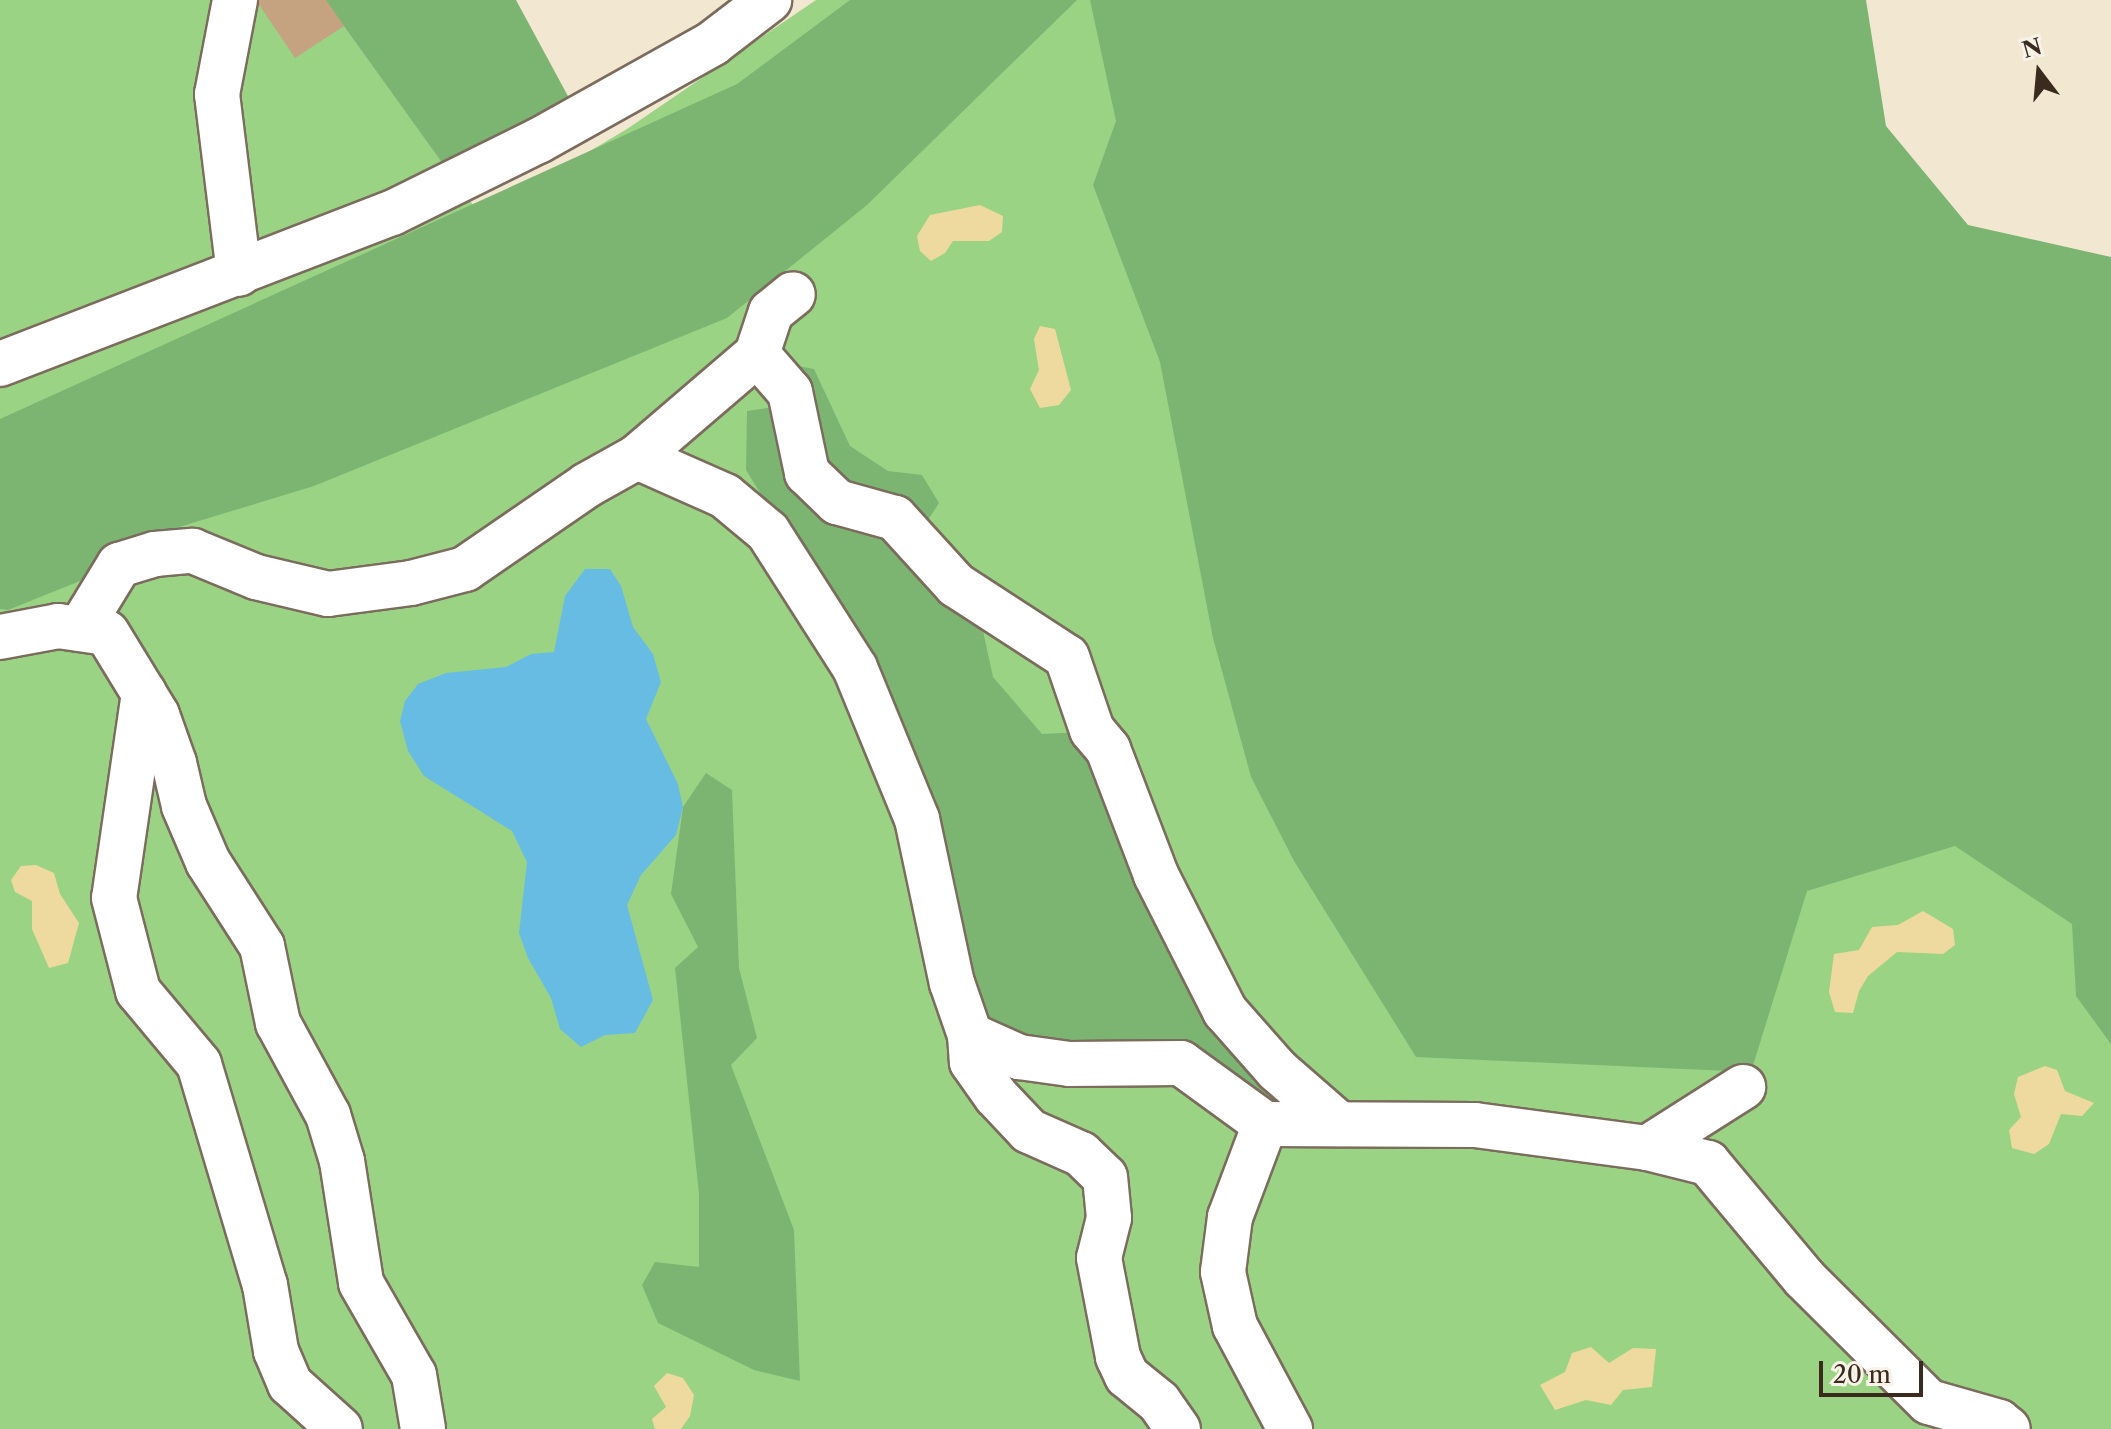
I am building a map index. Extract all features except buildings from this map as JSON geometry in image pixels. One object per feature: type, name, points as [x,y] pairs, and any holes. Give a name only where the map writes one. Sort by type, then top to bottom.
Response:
[{"type":"street","points":[[235,0],[217,94],[239,274]]},
{"type":"street","points":[[0,364],[392,213],[538,141],[713,43],[769,0]]},
{"type":"street","points":[[80,629],[119,565],[155,554],[193,551],[256,577],[328,594],[411,583],[465,569],[587,485],[637,457],[757,354],[771,312],[793,294]]},
{"type":"street","points":[[757,354],[790,392],[807,473],[837,502],[895,518],[956,585],[1067,657],[1092,730],[1108,749],[1156,875],[1225,1011],[1277,1070],[1339,1124]]},
{"type":"street","points":[[637,457],[725,496],[768,532],[855,668],[917,819],[952,983],[970,1035],[972,1062],[996,1096],[1029,1131],[1081,1154],[1105,1177],[1109,1218],[1099,1258],[1118,1357],[1127,1376],[1159,1402],[1178,1429]]},
{"type":"street","points":[[0,637],[58,626],[107,633],[144,693],[162,727],[190,820],[208,862],[262,946],[278,1023],[328,1115],[342,1161],[361,1283],[414,1375],[423,1429]]},
{"type":"street","points":[[144,693],[114,898],[138,991],[199,1064],[265,1285],[276,1351],[290,1384],[340,1429]]},
{"type":"street","points":[[970,1035],[1019,1057],[1057,1063],[1181,1063],[1265,1124],[1475,1125],[1647,1148],[1708,1163],[1920,1415],[1999,1422],[2008,1429]]},
{"type":"street","points":[[1647,1148],[1743,1087]]},
{"type":"street","points":[[1265,1124],[1230,1217],[1223,1272],[1235,1326],[1290,1429]]},
{"type":"green space","points":[[0,0],[325,0],[481,216],[627,129],[816,0],[1115,0],[2111,512],[2111,1429],[0,1429]]},
{"type":"green space","points":[[325,0],[516,0],[569,98],[443,164]]},
{"type":"green space","points":[[850,0],[1077,0],[867,205],[727,318],[314,486],[120,545],[80,581],[8,610],[0,609],[0,419],[737,84]]},
{"type":"green space","points":[[1090,0],[1866,0],[1886,126],[1968,225],[2111,257],[2111,1044],[2076,996],[2072,924],[1955,846],[1807,891],[1751,1072],[1416,1057],[1294,861],[1251,777],[1213,638],[1160,362],[1093,185],[1116,121]]},
{"type":"green space","points":[[798,366],[814,369],[850,446],[888,471],[922,475],[939,503],[910,548],[980,617],[993,677],[1042,734],[1083,732],[1312,1112],[991,1035],[803,563],[746,470],[747,411],[803,403]]},
{"type":"green space","points":[[706,773],[732,790],[739,968],[757,1038],[731,1065],[794,1230],[800,1381],[754,1370],[658,1323],[642,1285],[655,1262],[699,1267],[699,1194],[675,968],[698,947],[671,894],[683,807]]},
{"type":"sand","points":[[980,205],[1003,216],[1002,232],[989,241],[953,241],[945,253],[931,261],[920,251],[917,236],[930,215]]},
{"type":"sand","points":[[1040,326],[1055,329],[1071,390],[1059,405],[1040,408],[1030,389],[1039,370],[1034,339]]},
{"type":"sand","points":[[36,865],[54,873],[60,894],[79,923],[68,963],[49,968],[32,929],[32,901],[15,892],[11,880],[21,866]]},
{"type":"sand","points":[[1923,911],[1953,929],[1955,945],[1943,954],[1897,952],[1868,976],[1859,991],[1853,1013],[1835,1012],[1829,992],[1834,954],[1859,950],[1872,927],[1898,925]]},
{"type":"sand","points":[[2045,1066],[2057,1070],[2065,1091],[2094,1103],[2082,1116],[2061,1114],[2049,1144],[2034,1154],[2012,1148],[2009,1130],[2021,1117],[2014,1094],[2018,1077]]},
{"type":"sand","points":[[1591,1347],[1609,1363],[1633,1348],[1656,1349],[1652,1387],[1623,1390],[1611,1405],[1586,1400],[1555,1410],[1540,1385],[1565,1372],[1572,1353]]},
{"type":"sand","points":[[667,1373],[683,1378],[694,1395],[690,1416],[681,1429],[655,1429],[652,1419],[666,1407],[654,1386]]},
{"type":"water","points":[[585,569],[610,569],[621,586],[633,627],[653,654],[661,682],[646,719],[678,784],[683,807],[676,835],[641,875],[627,905],[653,1000],[635,1033],[605,1035],[581,1047],[560,1029],[551,998],[528,958],[519,933],[527,862],[512,831],[424,776],[408,751],[400,721],[405,701],[418,684],[446,673],[506,667],[531,654],[554,652],[565,596]]}]
